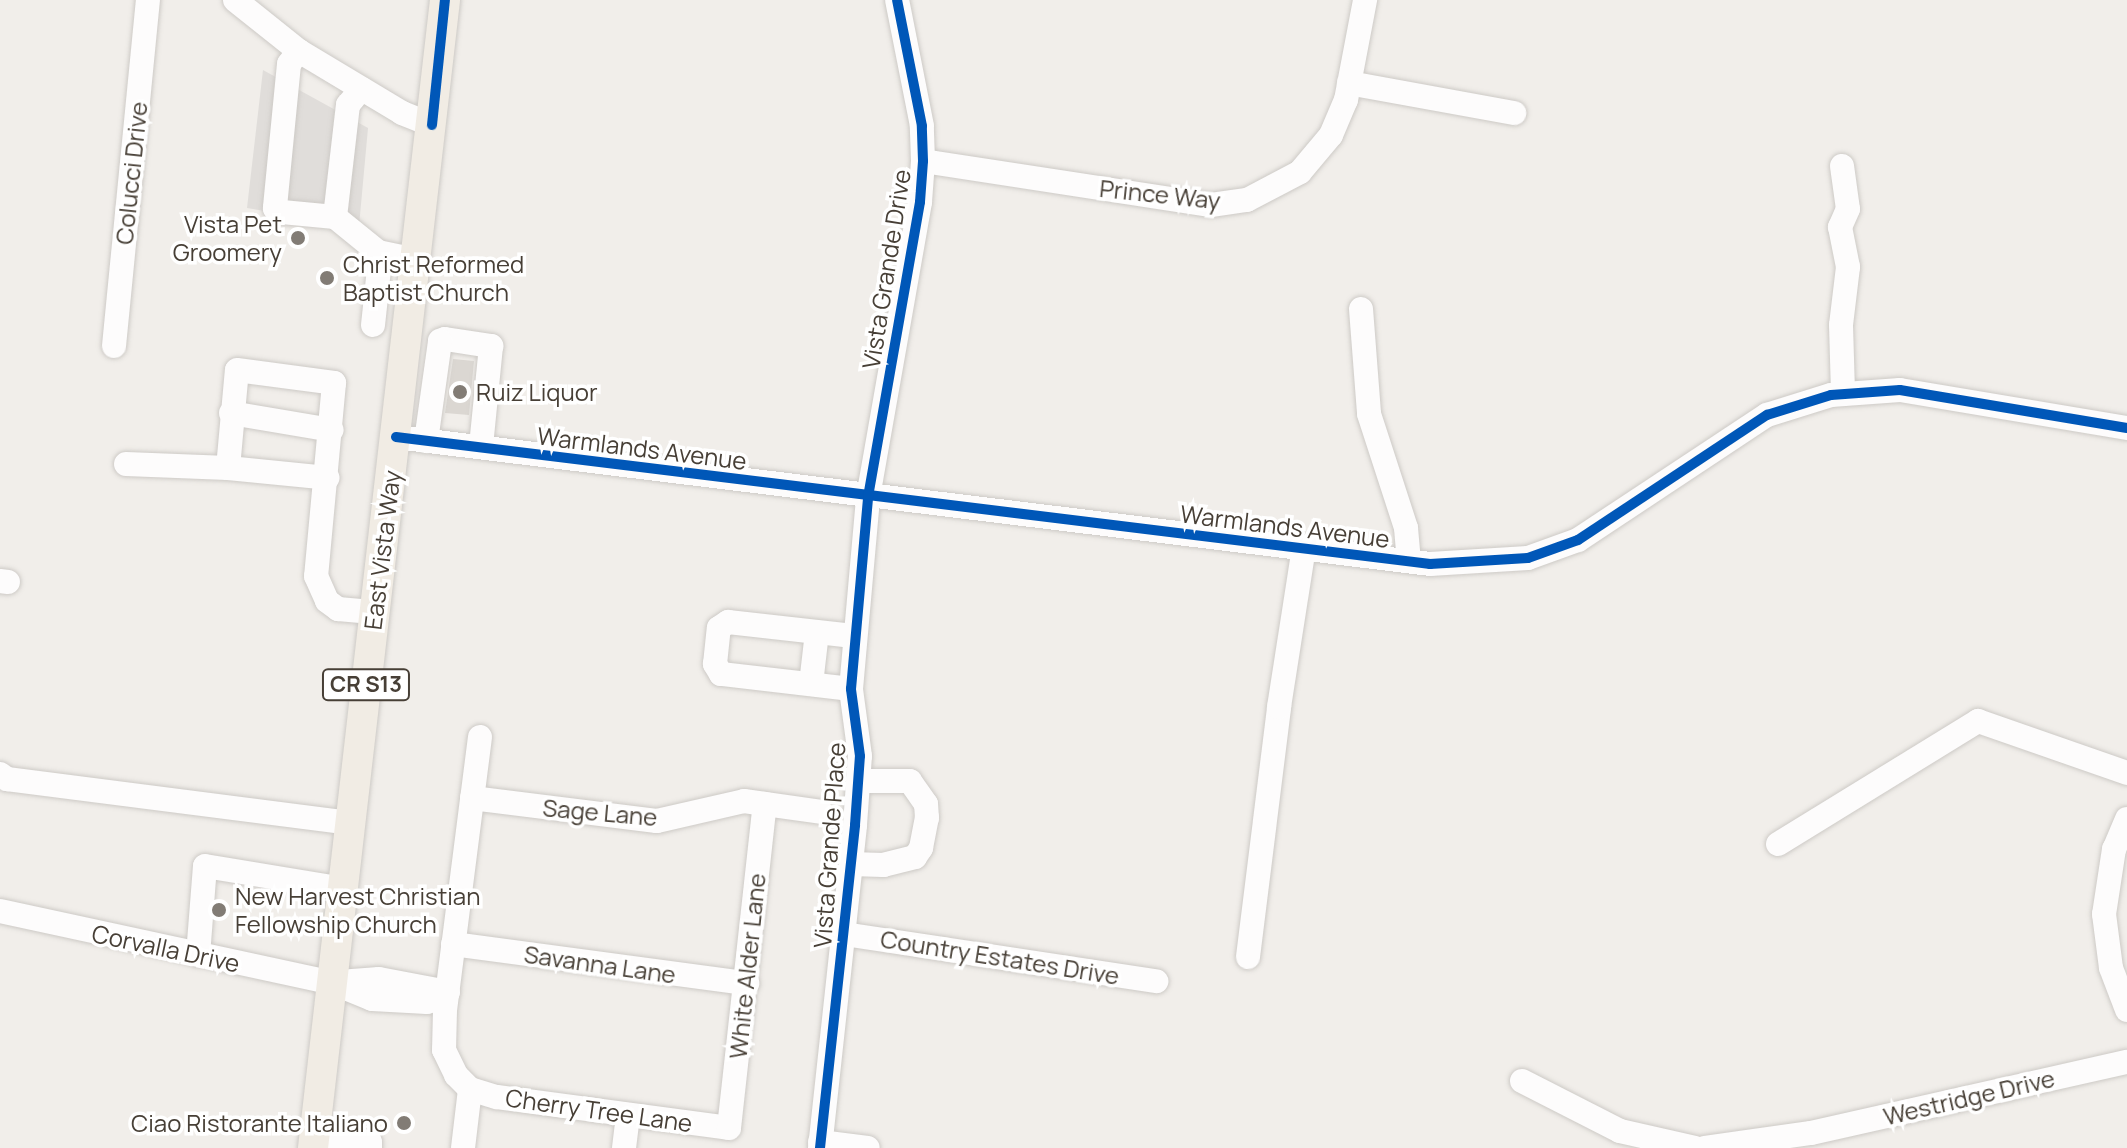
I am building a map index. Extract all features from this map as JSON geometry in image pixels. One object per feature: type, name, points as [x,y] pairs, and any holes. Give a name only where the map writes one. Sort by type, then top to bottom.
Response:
[{"type":"main road","name":"East Vista Way","points":[[313,1142],[445,0]]},
{"type":"street","name":"Colucci Drive","points":[[114,346],[148,0]]},
{"type":"street","points":[[235,0],[299,51],[402,113],[432,125]]},
{"type":"street","name":"Vista Grande Drive","points":[[868,497],[920,202],[923,161],[922,126],[897,0]]},
{"type":"street","name":"Prince Way","points":[[923,161],[1211,205],[1247,200],[1300,172],[1331,135],[1349,83],[1365,0]]},
{"type":"street","points":[[299,51],[289,64],[275,208],[335,217]]},
{"type":"street","points":[[1349,83],[1514,113]]},
{"type":"street","points":[[361,89],[348,105],[335,217],[384,254],[417,260]]},
{"type":"street","points":[[1842,166],[1848,209],[1840,227],[1848,267],[1841,325],[1843,394]]},
{"type":"street","points":[[373,325],[384,254]]},
{"type":"street","points":[[1361,309],[1369,414],[1406,528],[1409,561]]},
{"type":"street","points":[[410,317],[440,341]]},
{"type":"street","points":[[440,341],[445,339],[491,346],[481,447]]},
{"type":"street","points":[[426,441],[440,341]]},
{"type":"street","points":[[228,468],[237,370],[334,383],[328,478],[316,576],[327,601],[338,609],[375,612]]},
{"type":"street","name":"Warmlands Avenue","points":[[396,437],[1409,561],[1505,561],[1528,558],[1578,540],[1767,415],[1843,394],[1900,390],[2127,428]]},
{"type":"street","points":[[231,413],[332,430]]},
{"type":"street","points":[[126,464],[228,468],[328,478]]},
{"type":"street","name":"Vista Grande Place","points":[[820,1145],[860,756],[851,689],[853,636],[868,497]]},
{"type":"street","name":"Warmlands Avenue","points":[[1248,957],[1304,547]]},
{"type":"street","points":[[851,689],[721,674],[715,664],[719,628],[728,622],[853,636]]},
{"type":"street","points":[[811,684],[817,632]]},
{"type":"street","points":[[1778,844],[1978,721],[2127,773]]},
{"type":"street","points":[[463,1148],[470,1089],[456,1075],[444,1050],[453,944],[480,737]]},
{"type":"street","points":[[0,774],[7,779],[351,823]]},
{"type":"street","points":[[851,864],[883,865],[915,857],[921,848],[927,818],[926,804],[910,781],[858,781]]},
{"type":"street","name":"Sage Lane","points":[[472,798],[657,821],[744,801],[821,812]]},
{"type":"street","name":"White Alder Lane","points":[[729,1128],[765,804]]},
{"type":"street","points":[[2127,819],[2114,849],[2104,914],[2111,968],[2127,1010]]},
{"type":"street","points":[[198,955],[205,866],[344,889]]},
{"type":"street","name":"Corvalla Drive","points":[[0,911],[333,983],[372,999],[427,1002],[448,992]]},
{"type":"street","name":"Country Estates Drive","points":[[844,934],[1156,981]]},
{"type":"street","name":"Savanna Lane","points":[[453,944],[747,983]]},
{"type":"street","name":"Westridge Drive","points":[[1705,1148],[1811,1133],[2127,1062]]},
{"type":"street","points":[[1522,1081],[1583,1115],[1620,1131],[1695,1148]]},
{"type":"street","name":"Cherry Tree Lane","points":[[470,1089],[497,1097],[729,1128]]},
{"type":"street","points":[[624,1148],[628,1115]]},
{"type":"street","points":[[313,1142],[370,1145]]},
{"type":"street","points":[[820,1145],[868,1148]]},
{"type":"shaded area","points":[[263,70],[368,128],[359,226],[247,208]]},
{"type":"building","name":"Ruiz Liquor","points":[[453,359],[474,361],[469,415],[445,413]]},
{"type":"cycle path","points":[[432,125],[445,0]]},
{"type":"cycle path","points":[[820,1148],[855,825],[860,756],[851,689],[868,497],[920,202],[923,161],[922,126],[897,0]]},
{"type":"cycle path","points":[[396,437],[1430,564],[1528,558],[1578,540],[1767,415],[1831,395],[1900,390],[2127,428]]},
{"type":"place","name":"Vista Pet Groomery","points":[[298,238]]},
{"type":"place","name":"Christ Reformed Baptist Church","points":[[327,278]]},
{"type":"place","name":"Ruiz Liquor","points":[[460,392]]},
{"type":"place","name":"New Harvest Christian Fellowship Church","points":[[219,910]]},
{"type":"place","name":"Ciao Ristorante Italiano","points":[[404,1123]]}]
